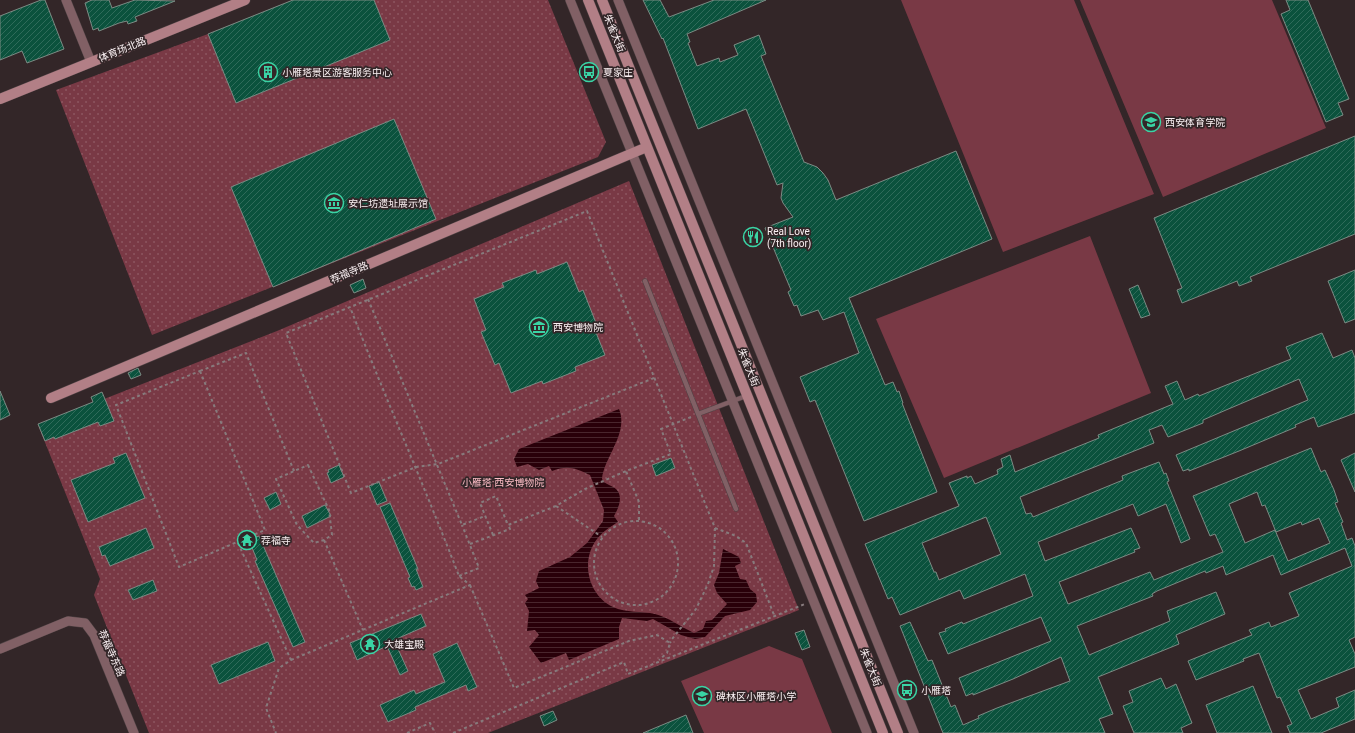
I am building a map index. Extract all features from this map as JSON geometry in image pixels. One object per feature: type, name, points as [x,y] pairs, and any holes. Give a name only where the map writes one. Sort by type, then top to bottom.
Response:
[{"type":"main road","name":"体育场北路","points":[[0,99],[245,0]]},
{"type":"main road","name":"朱雀大街","points":[[588,0],[746,396],[883,733]]},
{"type":"main road","name":"朱雀大街","points":[[602,0],[898,733]]},
{"type":"main road","name":"荐福寺路","points":[[51,398],[647,147]]},
{"type":"street","points":[[66,0],[91,62]]},
{"type":"street","points":[[570,0],[867,733]]},
{"type":"street","points":[[618,0],[914,733]]},
{"type":"street","name":"荐福寺东路","points":[[0,649],[68,621],[85,623],[94,636],[134,733]]},
{"type":"lane","points":[[646,281],[736,508]]},
{"type":"lane","points":[[698,414],[746,396]]},
{"type":"path","points":[[654,378],[438,464],[416,467],[352,493],[286,333],[587,211],[715,528],[714,561],[708,584],[696,609],[672,639],[667,653],[657,662]]},
{"type":"path","points":[[368,300],[401,382],[438,464],[479,568],[459,576]]},
{"type":"path","points":[[350,307],[376,375],[416,467],[459,576],[470,585],[514,688],[629,641],[657,635],[670,643]]},
{"type":"path","points":[[200,371],[265,530],[238,543],[179,567],[116,405],[200,371],[246,353],[294,471]]},
{"type":"path","points":[[508,525],[556,506],[585,489],[618,476],[626,471],[671,454],[661,429],[698,414]]},
{"type":"path","points":[[308,465],[329,510],[332,535],[324,540],[314,543],[298,525],[276,479],[294,471],[308,465]]},
{"type":"path","points":[[626,471],[639,502],[639,520]]},
{"type":"path","points":[[470,544],[510,529],[496,496],[480,502],[493,535]]},
{"type":"path","points":[[556,506],[602,538]]},
{"type":"path","points":[[462,525],[485,516]]},
{"type":"path","points":[[639,520],[653,524],[665,531],[673,542],[678,555],[678,569],[674,582],[666,594],[654,602],[640,605],[626,604],[613,599],[603,590],[596,578],[593,564],[596,550],[602,538],[612,528],[625,522],[639,520]]},
{"type":"path","points":[[715,528],[736,536],[746,543],[774,615]]},
{"type":"path","points":[[324,540],[363,630]]},
{"type":"path","points":[[238,543],[291,660]]},
{"type":"path","points":[[276,733],[266,708],[279,668],[291,660],[470,585]]},
{"type":"path","points":[[453,733],[624,662],[628,674],[814,600]]},
{"type":"path","points":[[407,733],[430,723],[435,733]]},
{"type":"green space","points":[[293,0],[548,0],[606,142],[598,157],[152,335],[56,90],[208,34]]},
{"type":"green space","points":[[901,0],[1074,0],[1154,194],[1003,252]]},
{"type":"green space","points":[[1080,0],[1272,0],[1326,128],[1163,197]]},
{"type":"green space","name":"小雁塔·西安博物院","points":[[629,181],[799,610],[488,733],[149,733],[94,595],[100,579],[38,425],[277,331]]},
{"type":"green space","points":[[1090,236],[1151,393],[944,478],[876,319]]},
{"type":"green space","points":[[769,646],[802,659],[832,733],[704,733],[681,681]]},
{"type":"shaded area","points":[[619,409],[621,427],[619,436],[607,462],[602,479],[619,493],[620,500],[614,516],[618,522],[599,536],[592,548],[588,567],[592,586],[604,602],[613,607],[623,610],[660,615],[694,633],[703,629],[706,621],[712,620],[727,604],[717,593],[714,585],[719,573],[723,549],[739,557],[741,563],[735,566],[740,579],[746,580],[750,589],[756,594],[757,602],[750,610],[725,616],[705,637],[695,639],[681,635],[653,619],[647,621],[622,618],[619,627],[619,639],[569,660],[566,653],[541,663],[529,647],[539,635],[535,630],[527,631],[529,611],[525,603],[528,599],[525,595],[539,588],[536,581],[539,571],[570,557],[587,543],[603,521],[604,510],[590,475],[571,468],[563,468],[552,471],[549,466],[539,470],[528,464],[517,467],[514,459],[519,449]]},
{"type":"building","points":[[41,0],[45,0],[64,49],[27,63],[22,51],[0,60],[0,16]]},
{"type":"building","points":[[92,0],[109,0],[112,8],[135,0],[175,1],[135,17],[137,21],[128,24],[127,21],[119,23],[99,31],[98,28],[93,30],[85,3]]},
{"type":"building","name":"小雁塔景区游客服务中心","points":[[293,0],[374,0],[390,40],[236,103],[208,34]]},
{"type":"building","points":[[643,0],[660,0],[669,17],[714,0],[766,0],[687,34],[690,42],[688,43],[697,66],[719,58],[720,62],[738,55],[734,45],[759,35],[766,54],[761,56],[804,162],[817,167],[823,173],[828,180],[836,200],[956,151],[992,239],[849,298],[885,385],[893,382],[897,392],[899,391],[902,403],[937,492],[864,521],[815,400],[810,402],[800,377],[859,353],[844,312],[823,320],[818,310],[801,316],[797,305],[794,306],[788,292],[791,290],[765,228],[793,217],[781,198],[783,183],[777,185],[746,109],[698,129],[663,38],[662,39]]},
{"type":"building","points":[[1286,0],[1308,0],[1349,99],[1338,103],[1343,115],[1326,122],[1281,14],[1290,10]]},
{"type":"building","name":"安仁坊遗址展示馆","points":[[394,119],[436,219],[273,287],[231,187]]},
{"type":"building","points":[[1355,136],[1355,234],[1250,277],[1252,281],[1239,286],[1237,281],[1182,303],[1177,290],[1182,288],[1154,218]]},
{"type":"building","name":"西安博物院","points":[[567,262],[579,292],[583,290],[596,323],[593,325],[605,355],[575,367],[576,371],[543,384],[542,381],[511,393],[499,363],[495,365],[481,332],[486,330],[474,299],[504,287],[502,283],[536,270],[537,274]]},
{"type":"building","points":[[1355,270],[1355,319],[1345,323],[1328,281]]},
{"type":"building","points":[[363,279],[366,288],[354,293],[350,285]]},
{"type":"building","points":[[1138,285],[1150,315],[1141,318],[1129,289]]},
{"type":"building","points":[[1322,333],[1333,358],[1352,350],[1355,358],[1355,413],[1318,427],[1314,417],[1295,425],[1296,427],[1239,451],[1189,471],[1189,469],[1183,471],[1176,455],[1308,400],[1299,379],[1203,420],[1203,423],[1168,437],[1162,425],[1149,430],[1154,443],[1020,497],[1026,514],[1031,513],[1033,517],[1123,480],[1122,476],[1159,462],[1164,474],[1166,473],[1169,481],[1167,482],[1190,539],[1181,543],[1166,504],[1138,516],[1133,504],[1038,542],[1045,561],[1131,528],[1140,548],[1134,550],[1135,552],[1059,582],[1068,604],[1150,572],[1154,580],[1223,552],[1215,534],[1210,536],[1193,496],[1311,448],[1321,472],[1325,470],[1334,490],[1338,502],[1335,503],[1343,522],[1341,523],[1347,540],[1352,538],[1355,546],[1355,637],[1349,640],[1355,654],[1355,667],[1298,690],[1311,719],[1339,707],[1336,698],[1355,690],[1355,719],[1321,733],[1290,733],[1287,726],[1292,724],[1280,697],[1277,698],[1259,653],[1243,659],[1244,661],[1196,680],[1188,661],[1252,635],[1249,630],[1269,622],[1271,627],[1299,616],[1289,593],[1352,566],[1345,548],[1281,575],[1273,555],[1226,575],[1223,566],[1206,573],[1205,571],[1157,591],[1152,594],[1153,596],[1077,626],[1089,655],[1170,621],[1167,611],[1216,592],[1225,614],[1176,635],[1179,644],[1098,677],[1113,714],[1099,719],[1105,733],[943,733],[900,626],[910,622],[928,661],[932,660],[951,707],[955,705],[963,725],[979,718],[978,716],[997,708],[1070,681],[1061,657],[1013,679],[973,695],[973,693],[966,696],[959,678],[1051,641],[1041,617],[948,654],[939,633],[946,631],[945,629],[962,622],[963,624],[1033,596],[1025,574],[964,599],[960,590],[900,615],[892,597],[888,599],[865,544],[959,506],[949,483],[967,476],[967,478],[971,476],[975,484],[998,474],[997,470],[1003,467],[1001,459],[1010,455],[1015,472],[1099,438],[1098,435],[1173,404],[1165,386],[1177,381],[1185,400],[1198,394],[1199,396],[1291,359],[1286,347]],"holes":[[[1257,492],[1262,506],[1265,505],[1276,532],[1301,522],[1302,525],[1319,518],[1330,543],[1288,561],[1275,530],[1245,543],[1229,504]],[[986,517],[1001,554],[939,580],[936,572],[934,572],[922,543]]]},
{"type":"building","points":[[138,368],[141,375],[131,379],[128,373]]},
{"type":"building","points":[[0,391],[10,415],[0,420]]},
{"type":"building","points":[[102,392],[114,421],[100,426],[98,422],[55,439],[54,437],[45,441],[38,424],[93,402],[91,397]]},
{"type":"building","points":[[126,453],[145,498],[88,522],[71,480],[115,463],[113,458]]},
{"type":"building","points":[[1355,453],[1355,492],[1341,460]]},
{"type":"building","points":[[671,458],[675,468],[656,476],[652,465]]},
{"type":"building","points":[[339,465],[344,477],[331,483],[327,473],[329,472],[328,470]]},
{"type":"building","points":[[379,482],[387,501],[377,505],[369,486]]},
{"type":"building","points":[[276,492],[281,504],[270,510],[264,498]]},
{"type":"building","points":[[390,503],[418,569],[416,569],[423,587],[416,590],[414,586],[412,587],[408,578],[410,577],[380,507]]},
{"type":"building","points":[[325,505],[331,516],[307,528],[302,516]]},
{"type":"building","points":[[146,528],[154,548],[110,566],[105,555],[102,556],[99,547]]},
{"type":"building","points":[[259,536],[305,642],[293,647],[255,561],[257,560],[249,540]]},
{"type":"building","points":[[153,580],[157,591],[133,600],[128,590]]},
{"type":"building","points":[[421,614],[426,626],[394,640],[408,671],[400,675],[387,646],[357,660],[350,643]]},
{"type":"building","points":[[804,630],[810,647],[802,650],[795,633]]},
{"type":"building","points":[[268,642],[275,661],[219,684],[211,665]]},
{"type":"building","points":[[457,643],[477,687],[468,691],[466,685],[415,707],[416,710],[388,722],[380,705],[414,690],[416,694],[445,682],[433,654]]},
{"type":"building","points":[[1161,678],[1166,689],[1176,684],[1192,723],[1181,728],[1183,733],[1134,733],[1123,706],[1133,702],[1129,691]]},
{"type":"building","points":[[1253,686],[1272,733],[1217,733],[1206,705]]},
{"type":"building","points":[[553,711],[557,720],[544,726],[540,716]]},
{"type":"building","points":[[686,715],[693,733],[643,733]]},
{"type":"place","name":"小雁塔景区游客服务中心","points":[[268,72]]},
{"type":"place","name":"夏家庄","points":[[589,72]]},
{"type":"place","name":"西安体育学院","points":[[1151,122]]},
{"type":"place","name":"安仁坊遗址展示馆","points":[[334,203]]},
{"type":"place","name":"Real Love (7th floor)","points":[[753,237]]},
{"type":"place","name":"西安博物院","points":[[539,327]]},
{"type":"place","name":"荐福寺","points":[[247,540]]},
{"type":"place","name":"大雄宝殿","points":[[370,644]]},
{"type":"place","name":"小雁塔","points":[[907,690]]},
{"type":"place","name":"碑林区小雁塔小学","points":[[702,696]]}]
